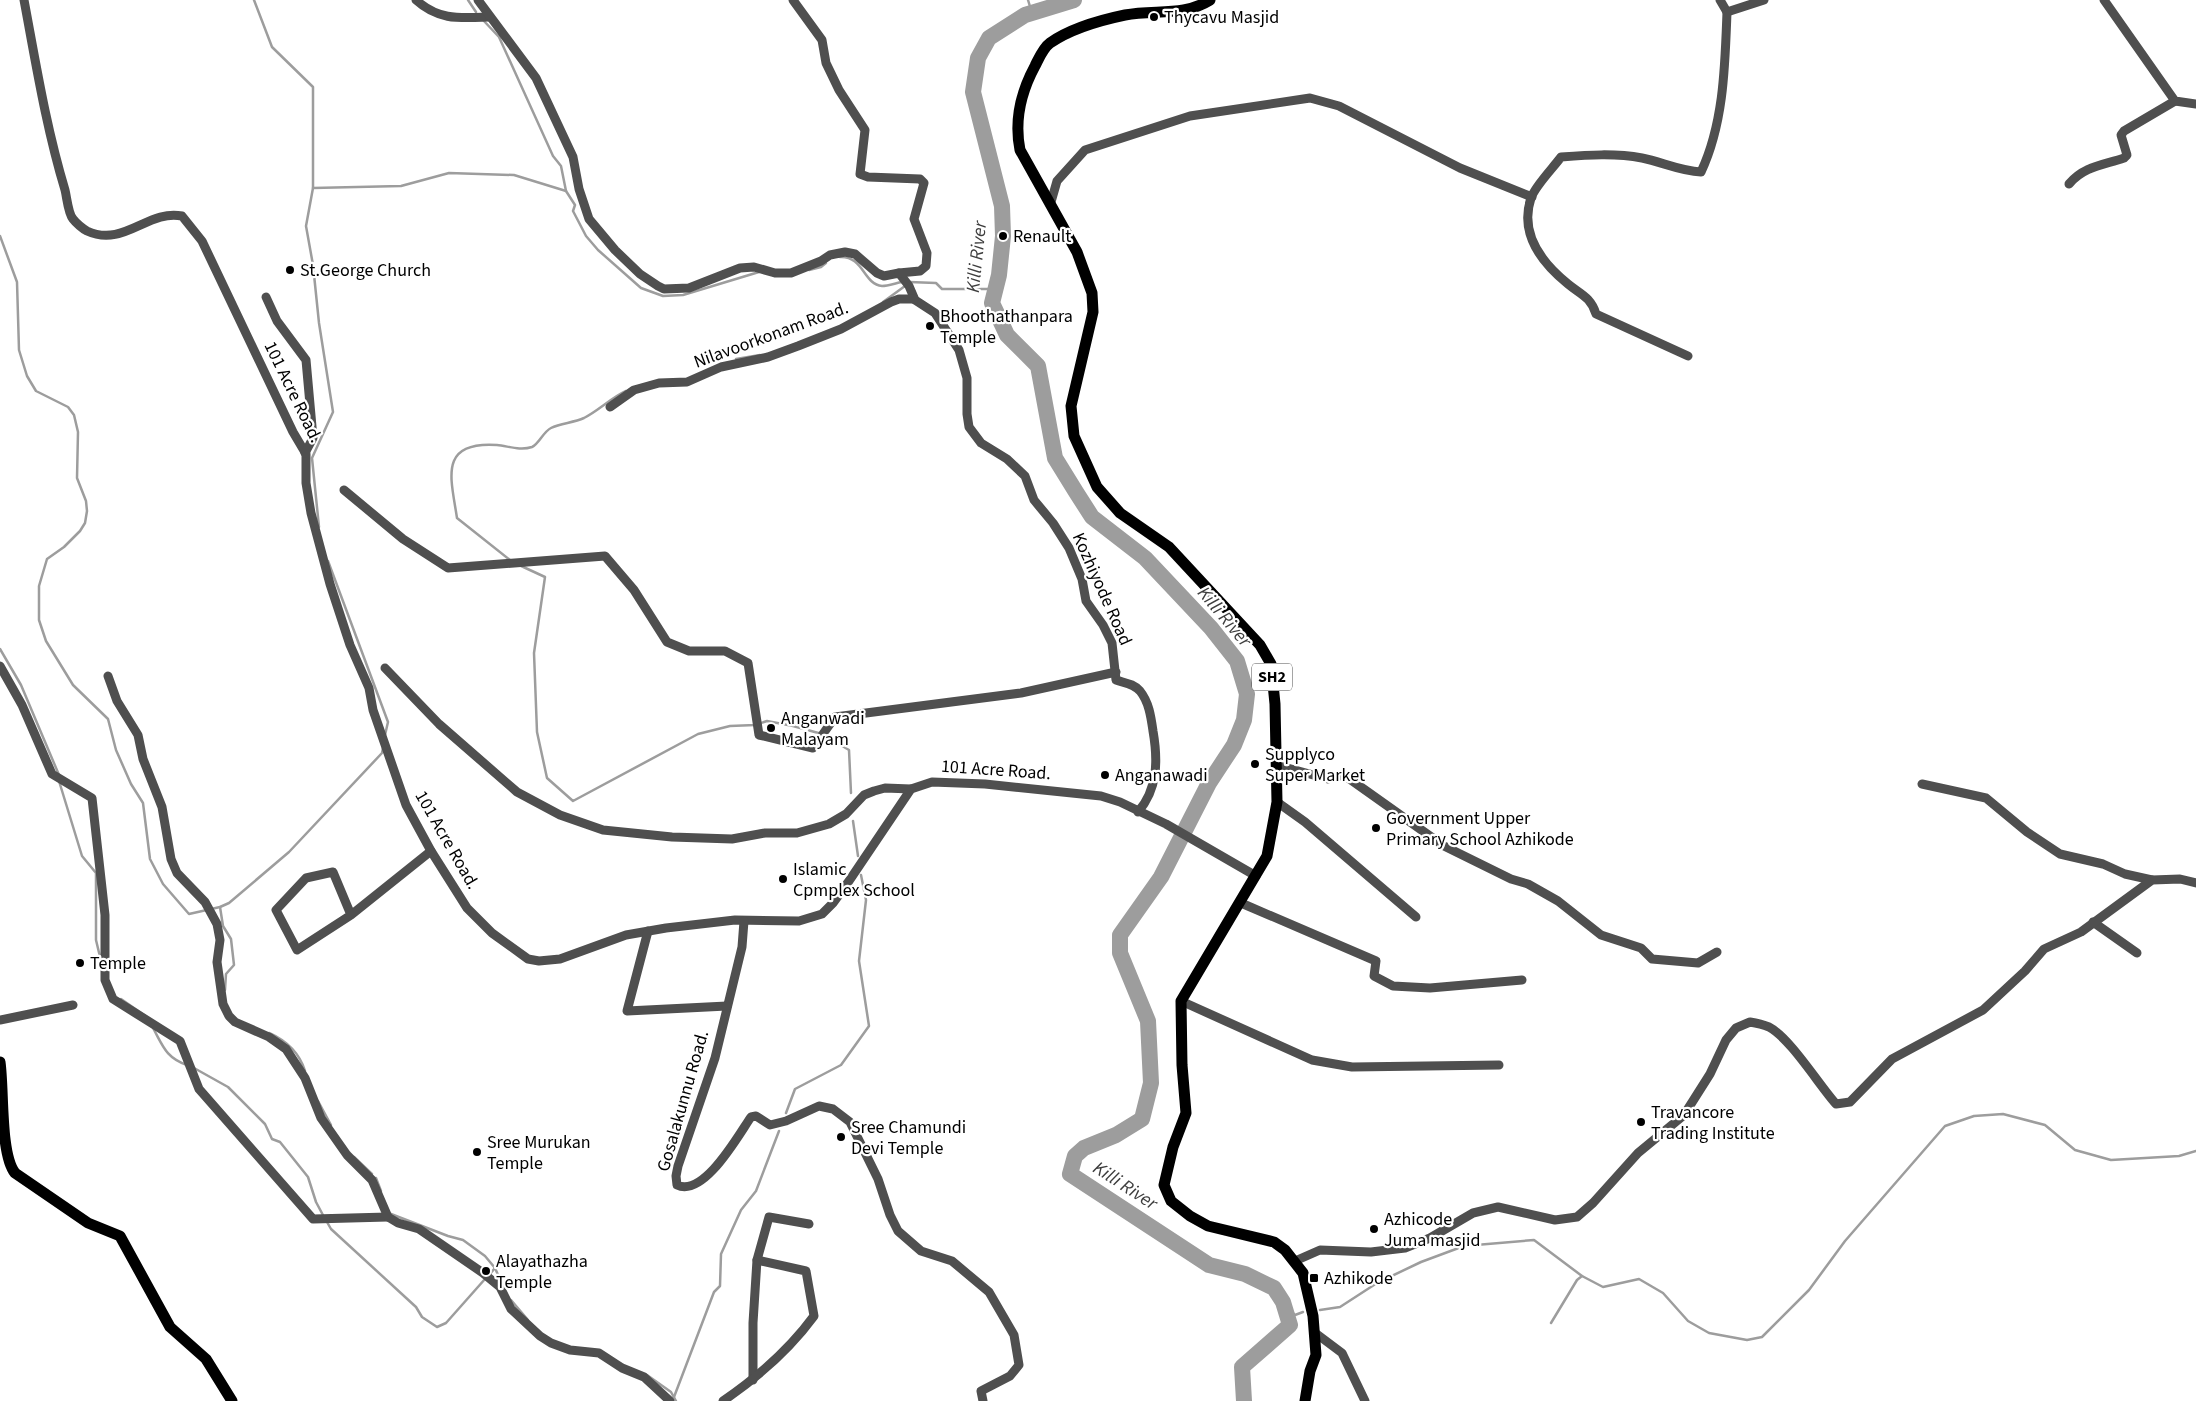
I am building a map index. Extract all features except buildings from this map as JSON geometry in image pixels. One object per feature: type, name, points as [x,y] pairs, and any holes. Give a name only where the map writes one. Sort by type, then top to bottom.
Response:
[{"type":"main road","name":"SH2","points":[[1210,0],[1198,7],[1183,12],[1125,15],[1099,22],[1048,44],[1027,79],[1018,111],[1016,131],[1020,150],[1051,202],[1077,252],[1092,293],[1093,312],[1071,406],[1074,436],[1097,487],[1108,502],[1169,547],[1260,645],[1271,664],[1275,704],[1277,802],[1267,856],[1182,1001],[1182,1065],[1186,1113],[1165,1175],[1166,1192],[1179,1208],[1208,1226],[1274,1242],[1285,1250],[1304,1273],[1316,1355],[1310,1371],[1305,1401]]},
{"type":"main road","points":[[0,1062],[6,1145],[10,1168],[15,1174],[88,1223],[120,1236],[170,1327],[206,1359],[232,1401]]},
{"type":"street","name":"101 Acre Road.","points":[[24,0],[43,106],[71,218],[87,231],[109,236],[129,232],[146,222],[182,216],[202,241],[293,432],[307,451],[306,483],[311,513],[330,584],[350,645],[369,688],[382,736],[406,806],[431,851],[467,908],[500,940],[521,956],[532,961],[560,959],[626,935],[648,931],[735,920],[799,921],[822,914],[833,903],[849,881],[911,788],[932,782],[1101,796],[1120,802],[1166,824],[1256,876]]},
{"type":"street","points":[[416,0],[422,5],[452,19],[489,16]]},
{"type":"street","points":[[478,0],[536,78],[573,157],[579,189],[589,218],[615,250],[640,274],[658,286],[664,289],[689,288],[740,268],[754,267],[775,273],[791,273],[821,261],[830,255],[845,252],[855,254],[877,273],[884,276],[920,271],[926,266],[927,253],[914,220],[924,183],[920,179],[868,177],[860,174],[865,130],[830,72],[824,55],[822,40],[793,0]]},
{"type":"street","points":[[1688,356],[1596,314],[1593,304],[1586,296],[1572,288],[1544,262],[1531,239],[1528,226],[1532,197],[1561,157],[1600,154],[1642,158],[1686,172],[1702,172],[1708,158],[1718,119],[1725,59],[1727,12],[1720,0]]},
{"type":"street","points":[[1727,12],[1764,0]]},
{"type":"street","points":[[2104,0],[2175,101]]},
{"type":"street","points":[[1051,202],[1057,181],[1084,150],[1190,116],[1310,98],[1339,106],[1460,168],[1532,197]]},
{"type":"street","points":[[2069,184],[2078,175],[2090,168],[2124,158],[2127,154],[2121,135],[2124,131],[2175,101],[2196,104]]},
{"type":"street","points":[[899,273],[914,299]]},
{"type":"street","points":[[266,297],[277,320],[306,360],[313,438],[307,451]]},
{"type":"street","name":"Nilavoorkonam Road.","points":[[610,406],[634,390],[659,383],[687,382],[735,362],[768,357],[841,329],[891,302],[899,299],[914,299]]},
{"type":"street","name":"Kozhiyode Road","points":[[914,299],[935,313],[959,350],[967,378],[969,427],[981,442],[1007,459],[1025,476],[1034,500],[1053,523],[1069,548],[1082,579],[1086,601],[1104,625],[1112,643],[1116,680],[1133,685],[1142,694],[1149,710],[1155,738],[1154,780],[1150,794],[1138,812]]},
{"type":"street","points":[[344,490],[403,539],[448,568],[605,556],[634,590],[667,642],[688,651],[725,651],[748,663],[759,735],[813,748],[835,717],[1021,693],[1116,672]]},
{"type":"street","points":[[0,666],[22,705],[52,774],[92,798],[104,915],[104,980],[113,999],[180,1041],[199,1089],[313,1219],[388,1217],[398,1223],[418,1229],[500,1287],[511,1309],[540,1336],[570,1350],[599,1353],[622,1368],[644,1377],[670,1401]]},
{"type":"street","points":[[385,668],[426,713],[517,792],[560,815],[603,830],[672,837],[732,839],[766,833],[797,833],[829,824],[846,814],[856,801],[869,793],[885,788],[911,788]]},
{"type":"street","points":[[108,676],[118,701],[138,735],[143,759],[162,807],[171,859],[177,873],[209,909],[219,935],[217,962],[223,1004],[229,1016],[235,1022],[278,1041],[286,1049],[305,1078],[321,1118],[347,1155],[372,1180],[388,1217]]},
{"type":"street","points":[[1276,765],[1328,779],[1344,775],[1444,846],[1536,888],[1558,901],[1601,934],[1641,948],[1652,959],[1698,963],[1717,952]]},
{"type":"street","points":[[1922,784],[1986,798],[2027,832],[2060,854],[2104,864],[2125,874],[2152,880],[2180,879],[2196,883]]},
{"type":"street","points":[[1277,802],[1305,822],[1416,918]]},
{"type":"street","points":[[351,915],[333,872],[306,878],[276,910],[297,950],[351,915],[431,851]]},
{"type":"street","points":[[1295,1261],[1320,1250],[1371,1252],[1405,1248],[1430,1238],[1473,1213],[1498,1207],[1555,1220],[1577,1217],[1593,1203],[1605,1187],[1638,1153],[1684,1115],[1710,1074],[1726,1040],[1736,1028],[1750,1022],[1770,1028],[1800,1057],[1836,1104],[1850,1102],[1892,1059],[1983,1010],[2025,971],[2044,949],[2081,932],[2152,880]]},
{"type":"street","points":[[1241,903],[1376,961],[1374,976],[1393,986],[1430,988],[1522,980]]},
{"type":"street","name":"Gosalakunnu Road.","points":[[744,921],[742,947],[715,1058],[676,1172],[677,1185],[682,1186],[694,1183],[716,1168],[751,1117],[756,1116],[767,1125],[773,1125],[819,1106],[837,1111],[850,1122],[859,1138],[878,1179],[890,1215],[898,1231],[921,1251],[952,1261],[990,1292],[1014,1335],[1019,1365],[1010,1376],[981,1392],[983,1401]]},
{"type":"street","points":[[2093,922],[2137,953]]},
{"type":"street","points":[[648,931],[627,1011],[727,1006]]},
{"type":"street","points":[[1182,1001],[1312,1060],[1352,1067],[1499,1065]]},
{"type":"street","points":[[0,1020],[73,1005]]},
{"type":"street","points":[[752,1380],[752,1323],[757,1260],[770,1217],[809,1224]]},
{"type":"street","points":[[722,1401],[752,1380],[796,1341],[814,1316],[806,1270],[757,1260]]},
{"type":"street","points":[[1314,1332],[1342,1353],[1365,1401]]},
{"type":"waterway","points":[[254,0],[272,47],[313,87],[313,188],[401,186],[449,173],[514,175],[566,191]]},
{"type":"waterway","points":[[468,0],[476,12]]},
{"type":"waterway","points":[[1028,0],[1032,13]]},
{"type":"waterway","name":"Killi River","points":[[1074,0],[1025,15],[989,38],[978,58],[973,92],[1002,206],[1003,236],[999,275],[992,303],[1007,335],[1038,366],[1055,458],[1092,517],[1145,558],[1211,628],[1237,661],[1247,694],[1244,720],[1234,745],[1209,783],[1161,877],[1120,935],[1120,953],[1148,1021],[1151,1083],[1142,1119],[1116,1135],[1084,1148],[1075,1156],[1070,1174],[1209,1265],[1245,1274],[1274,1288],[1283,1302],[1290,1325],[1242,1367],[1244,1401]]},
{"type":"waterway","points":[[483,20],[499,37],[553,156],[561,166],[566,191],[575,205],[573,211],[586,236],[598,250],[641,288],[663,296],[683,295],[759,272]]},
{"type":"waterway","points":[[313,188],[306,226],[333,412],[312,458],[319,527]]},
{"type":"waterway","points":[[0,236],[17,282],[19,350],[27,376],[36,391],[68,407],[74,415],[78,432],[77,478],[86,501],[85,523],[80,531],[64,547],[47,559],[39,586],[39,620],[46,641],[73,685],[108,719],[116,750],[131,784],[143,803],[150,859],[163,884],[189,914],[229,903],[289,852],[382,753],[383,748]]},
{"type":"waterway","points":[[840,257],[854,261],[876,284],[884,286],[902,282]]},
{"type":"waterway","points":[[809,270],[821,267],[826,263]]},
{"type":"waterway","points":[[909,282],[936,283],[942,289],[996,289]]},
{"type":"waterway","points":[[883,302],[905,286]]},
{"type":"waterway","points":[[736,359],[760,355]]},
{"type":"waterway","points":[[510,560],[457,518],[451,476],[457,456],[465,449],[478,445],[532,447],[551,428],[584,418],[626,391]]},
{"type":"waterway","points":[[328,561],[388,722],[385,735]]},
{"type":"waterway","points":[[519,565],[545,577],[534,653],[537,732],[547,778],[573,801],[698,734],[730,726],[755,725],[767,721],[822,734],[849,750],[851,793]]},
{"type":"waterway","points":[[0,649],[21,685],[59,775]]},
{"type":"waterway","points":[[59,781],[82,856],[96,873],[96,940],[101,961]]},
{"type":"waterway","points":[[853,821],[858,856]]},
{"type":"waterway","points":[[786,1113],[795,1089],[841,1065],[869,1026],[859,961],[866,900],[861,875]]},
{"type":"waterway","points":[[220,907],[223,926],[231,939],[234,965],[226,974],[225,990]]},
{"type":"waterway","points":[[121,999],[147,1017]]},
{"type":"waterway","points":[[153,1028],[170,1055],[187,1065]]},
{"type":"waterway","points":[[269,1033],[292,1048],[305,1071]]},
{"type":"waterway","points":[[194,1068],[228,1087],[265,1124],[272,1139],[280,1142],[308,1177],[316,1202],[324,1217]]},
{"type":"waterway","points":[[318,1101],[331,1125]]},
{"type":"waterway","points":[[1582,1276],[1603,1287],[1639,1279],[1663,1293],[1688,1321],[1709,1333],[1747,1340],[1762,1337],[1809,1290],[1845,1241],[1945,1126],[1974,1116],[2003,1114],[2045,1125],[2075,1150],[2111,1160],[2179,1156],[2196,1151]]},
{"type":"waterway","points":[[674,1397],[714,1292],[720,1286],[721,1254],[741,1210],[756,1191],[779,1131]]},
{"type":"waterway","points":[[354,1157],[372,1174]]},
{"type":"waterway","points":[[376,1178],[381,1191]]},
{"type":"waterway","points":[[391,1214],[463,1240],[485,1256],[495,1268],[502,1284]]},
{"type":"waterway","points":[[327,1222],[331,1229],[416,1307],[422,1317],[437,1327],[446,1323],[485,1279]]},
{"type":"waterway","points":[[1320,1310],[1340,1307],[1377,1283],[1421,1262],[1464,1246],[1534,1240],[1582,1276],[1577,1280],[1551,1323]]},
{"type":"waterway","points":[[489,1275],[495,1268]]},
{"type":"waterway","points":[[511,1300],[528,1320]]},
{"type":"waterway","points":[[1285,1306],[1295,1315],[1303,1312]]},
{"type":"waterway","points":[[647,1375],[671,1392],[676,1401]]},
{"type":"place","name":"Thycavu Masjid","points":[[1154,17]]},
{"type":"place","name":"Renault","points":[[1003,236]]},
{"type":"place","name":"St.George Church","points":[[290,270]]},
{"type":"place","name":"Bhoothathanpara Temple","points":[[930,326]]},
{"type":"place","name":"Anganwadi Malayam","points":[[771,728]]},
{"type":"place","name":"Supplyco Super Market","points":[[1255,764]]},
{"type":"place","name":"Anganawadi","points":[[1105,775]]},
{"type":"place","name":"Government Upper Primary School Azhikode","points":[[1376,828]]},
{"type":"place","name":"Islamic Cpmplex School","points":[[783,879]]},
{"type":"place","name":"Temple","points":[[80,963]]},
{"type":"place","name":"Travancore Trading Institute","points":[[1641,1122]]},
{"type":"place","name":"Sree Chamundi Devi Temple","points":[[841,1137]]},
{"type":"place","name":"Sree Murukan Temple","points":[[477,1152]]},
{"type":"place","name":"Azhicode Juma masjid","points":[[1374,1229]]},
{"type":"place","name":"Alayathazha Temple","points":[[486,1271]]},
{"type":"place","name":"Azhikode","points":[[1314,1278]]}]
